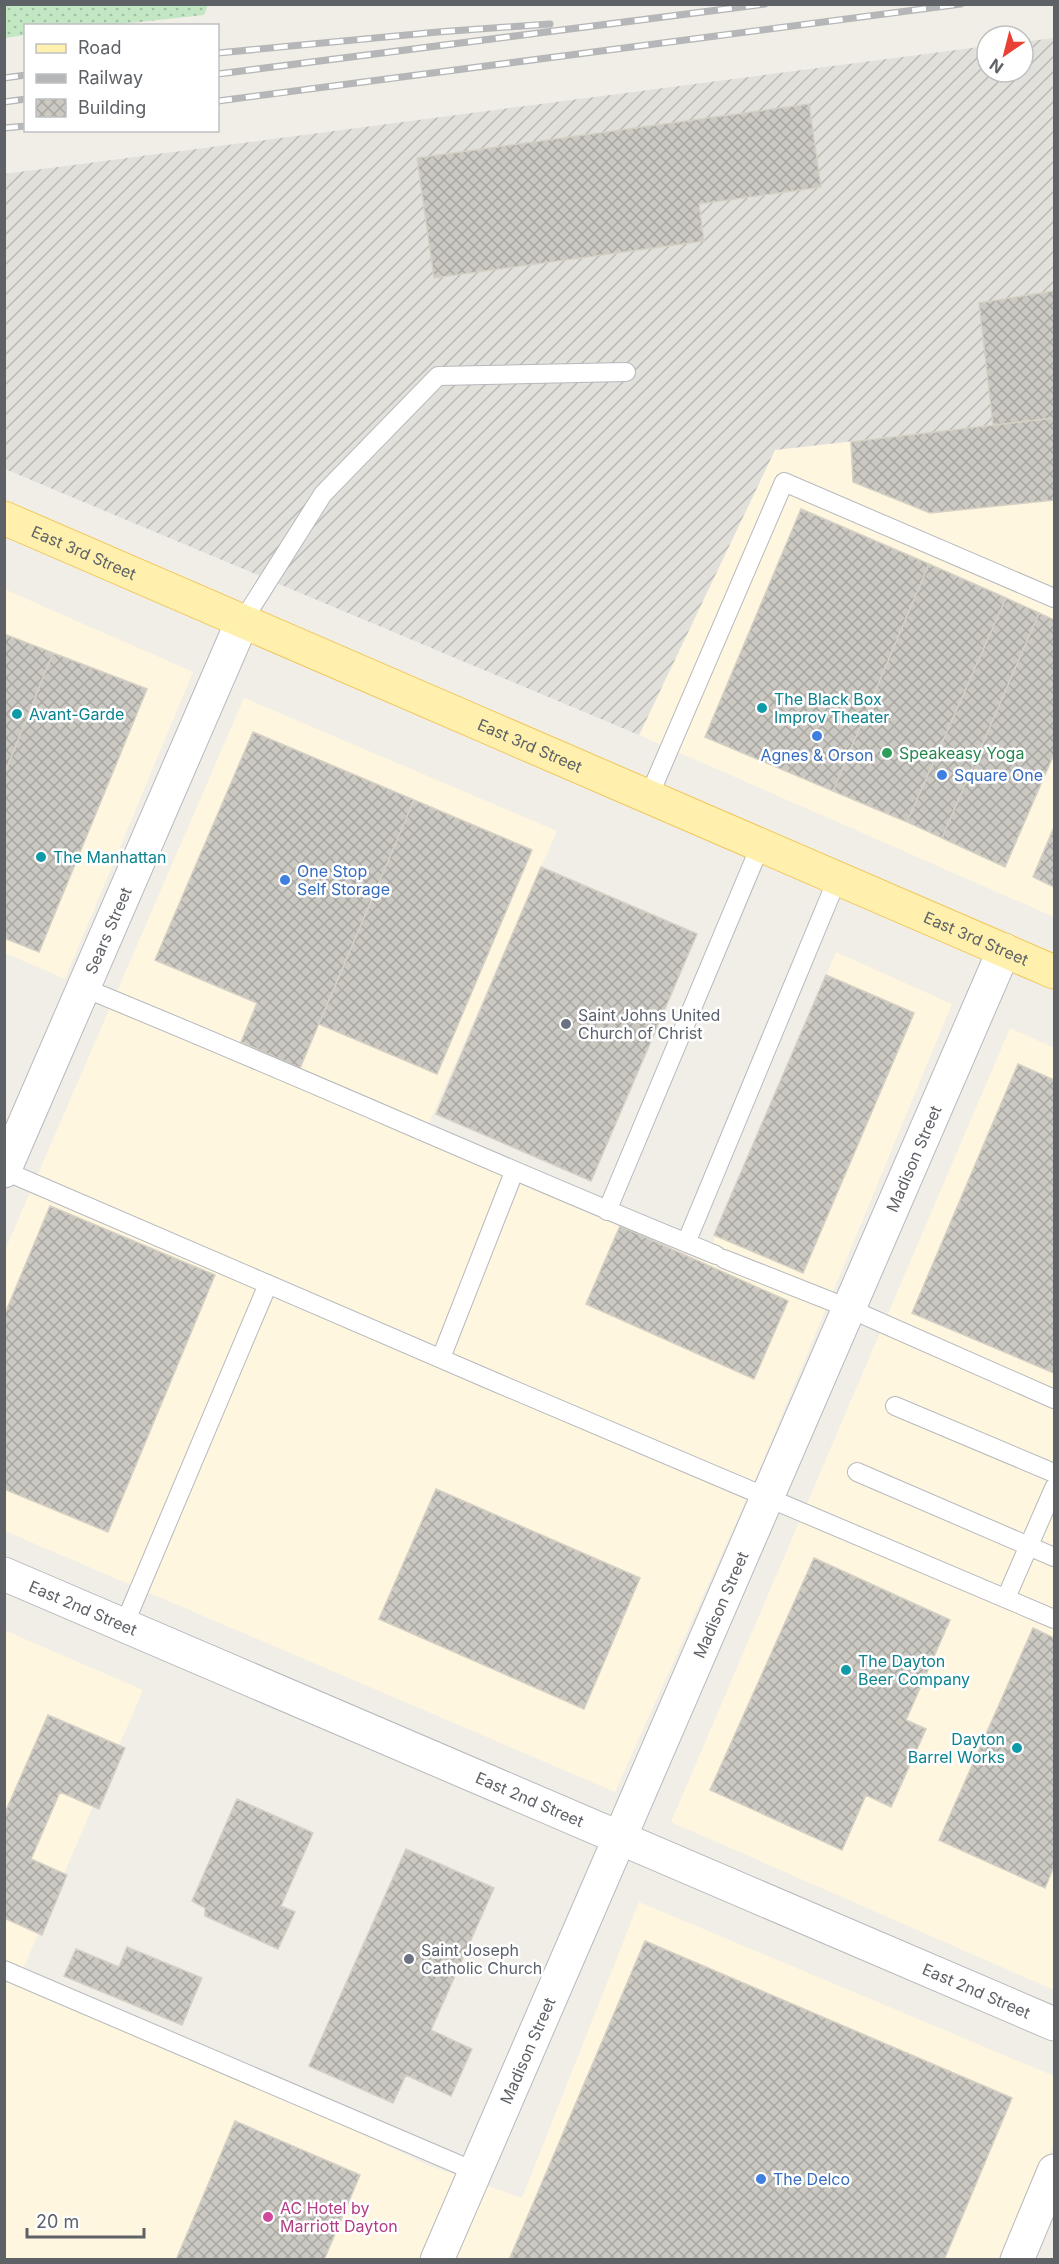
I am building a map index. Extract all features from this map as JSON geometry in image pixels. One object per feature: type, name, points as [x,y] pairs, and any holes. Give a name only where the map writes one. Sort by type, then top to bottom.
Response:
[{"type":"main road","name":"East 3rd Street","points":[[4,518],[1054,972]]},
{"type":"street","name":"Sears Street","points":[[7,1159],[243,622]]},
{"type":"street","name":"Madison Street","points":[[437,2259],[1005,950]]},
{"type":"street","name":"East 2nd Street","points":[[4,1574],[620,1836],[1054,2024]]},
{"type":"street","points":[[1017,2259],[1054,2171]]},
{"type":"lane","points":[[243,622],[323,494],[438,376],[626,372]]},
{"type":"lane","points":[[649,796],[784,482],[1054,598]]},
{"type":"lane","points":[[607,1211],[761,844]]},
{"type":"lane","points":[[686,1243],[838,877]]},
{"type":"lane","points":[[84,988],[192,1032],[607,1211],[848,1308],[1054,1399]]},
{"type":"lane","points":[[7,1159],[268,1284],[1054,1619]]},
{"type":"lane","points":[[441,1358],[514,1172]]},
{"type":"lane","points":[[124,1625],[268,1284]]},
{"type":"lane","points":[[895,1406],[1054,1473]]},
{"type":"lane","points":[[857,1472],[1054,1557]]},
{"type":"lane","points":[[1006,1598],[1054,1488]]},
{"type":"lane","points":[[4,1970],[474,2171]]},
{"type":"shaded area","points":[[1054,38],[1054,418],[775,450],[639,735],[5,469],[4,174],[975,48],[975,84],[1035,84],[1035,40]]},
{"type":"shaded area","points":[[1054,419],[1054,917],[639,735],[775,450]]},
{"type":"shaded area","points":[[4,589],[193,672],[65,979],[5,953]]},
{"type":"shaded area","points":[[244,698],[557,831],[422,1139],[706,1259],[836,952],[952,1004],[755,1480],[615,1792],[5,1531],[5,1250]]},
{"type":"shaded area","points":[[1010,1028],[1054,1048],[1054,1990],[671,1822]]},
{"type":"shaded area","points":[[4,1630],[143,1690],[23,1969],[427,2165],[522,2198],[639,1902],[1054,2076],[1054,2144],[1004,2259],[5,2259]]},
{"type":"green space","points":[[5,4],[208,5],[204,15],[121,24],[24,24],[24,35],[5,38]]},
{"type":"building","points":[[809,104],[821,187],[699,204],[704,241],[434,278],[417,158]]},
{"type":"building","points":[[1054,291],[1054,418],[993,425],[979,303]]},
{"type":"building","points":[[1054,418],[1054,500],[930,513],[853,482],[851,442]]},
{"type":"building","points":[[801,509],[929,564],[833,791],[705,737]]},
{"type":"building","points":[[929,564],[1006,598],[907,822],[833,791]]},
{"type":"building","points":[[1006,598],[1039,613],[942,838],[907,822]]},
{"type":"building","points":[[1039,613],[1054,620],[1054,754],[1005,867],[942,838]]},
{"type":"building","name":"Avant-Garde","points":[[4,634],[53,653],[4,775]]},
{"type":"building","name":"The Manhattan","points":[[53,653],[147,689],[39,952],[4,938],[4,775]]},
{"type":"building","name":"One Stop Self Storage","points":[[253,732],[414,800],[300,1068],[241,1042],[257,1003],[155,960]]},
{"type":"building","points":[[414,800],[532,850],[437,1074],[319,1024]]},
{"type":"building","points":[[1054,827],[1054,887],[1033,877]]},
{"type":"building","name":"Saint Johns United Church of Christ","points":[[541,867],[697,934],[591,1181],[436,1114]]},
{"type":"building","points":[[826,975],[914,1013],[803,1273],[714,1235]]},
{"type":"building","points":[[1018,1064],[1054,1080],[1054,1373],[912,1313]]},
{"type":"building","points":[[50,1206],[215,1275],[108,1532],[4,1489],[4,1316]]},
{"type":"building","points":[[620,1226],[788,1301],[754,1379],[586,1304]]},
{"type":"building","points":[[436,1489],[640,1578],[584,1709],[379,1619]]},
{"type":"building","name":"The Dayton Beer Company","points":[[814,1558],[950,1620],[906,1720],[926,1729],[891,1807],[866,1795],[842,1850],[710,1790]]},
{"type":"building","name":"Dayton Barrel Works","points":[[1033,1628],[1054,1638],[1054,1866],[1045,1888],[939,1840]]},
{"type":"building","points":[[48,1715],[125,1748],[99,1809],[60,1792],[31,1859],[67,1875],[42,1935],[4,1918],[4,1815]]},
{"type":"building","points":[[237,1799],[313,1833],[281,1906],[295,1912],[278,1949],[205,1916],[205,1908],[192,1901]]},
{"type":"building","name":"Saint Joseph Catholic Church","points":[[406,1849],[494,1888],[431,2030],[472,2049],[451,2096],[406,2075],[393,2103],[309,2066]]},
{"type":"building","name":"The Delco","points":[[645,1941],[1012,2098],[944,2260],[509,2260]]},
{"type":"building","points":[[127,1947],[202,1978],[182,2025],[64,1976],[76,1949],[119,1967]]},
{"type":"building","name":"AC Hotel by Marriott Dayton","points":[[235,2121],[360,2175],[324,2260],[176,2260]]},
{"type":"railway","points":[[219,74],[765,4]]},
{"type":"railway","points":[[219,101],[961,4]]},
{"type":"railway","points":[[219,53],[550,24]]},
{"type":"railway","points":[[4,78],[24,75]]},
{"type":"railway","points":[[4,102],[24,99]]},
{"type":"railway","points":[[4,128],[24,126]]},
{"type":"place","name":"The Black Box Improv Theater","points":[[762,708]]},
{"type":"place","name":"Avant-Garde","points":[[17,714]]},
{"type":"place","name":"Agnes & Orson","points":[[817,736]]},
{"type":"place","name":"Speakeasy Yoga","points":[[887,753]]},
{"type":"place","name":"Square One","points":[[942,775]]},
{"type":"place","name":"The Manhattan","points":[[41,857]]},
{"type":"place","name":"One Stop Self Storage","points":[[285,880]]},
{"type":"place","name":"Saint Johns United Church of Christ","points":[[566,1024]]},
{"type":"place","name":"The Dayton Beer Company","points":[[846,1670]]},
{"type":"place","name":"Dayton Barrel Works","points":[[1017,1748]]},
{"type":"place","name":"Saint Joseph Catholic Church","points":[[409,1959]]},
{"type":"place","name":"The Delco","points":[[761,2179]]},
{"type":"place","name":"AC Hotel by Marriott Dayton","points":[[268,2217]]}]
